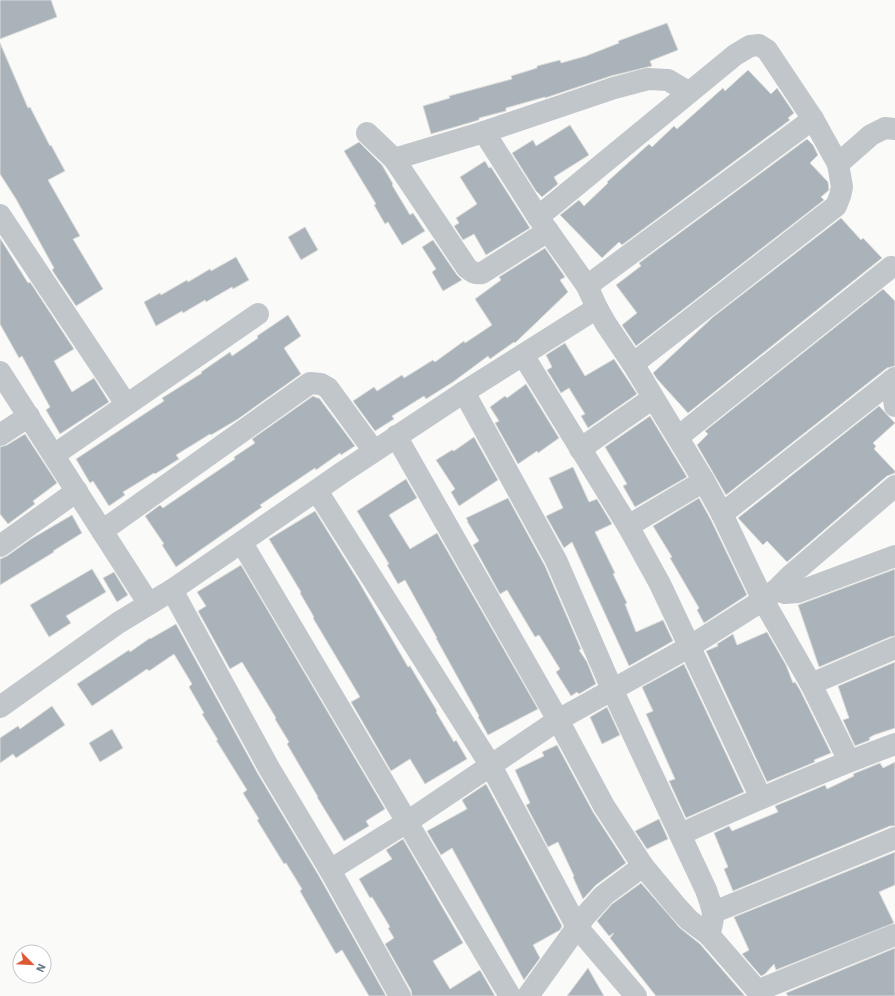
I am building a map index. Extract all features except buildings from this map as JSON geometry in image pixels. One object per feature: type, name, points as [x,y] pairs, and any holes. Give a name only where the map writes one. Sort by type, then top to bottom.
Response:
[{"type":"street","points":[[367,133],[394,159],[467,268],[475,273],[482,273],[543,224],[688,92],[735,55],[750,46],[759,45],[767,50],[813,119],[838,164],[842,187],[836,206],[633,364]]},
{"type":"street","points":[[394,159],[484,132],[614,88],[648,79],[668,80],[688,92]]},
{"type":"street","points":[[587,286],[813,119]]},
{"type":"street","points":[[838,164],[871,135],[884,128],[895,130]]},
{"type":"street","points":[[484,132],[543,224],[587,286],[606,324],[633,364],[704,481],[769,595],[849,761]]},
{"type":"street","points":[[0,215],[126,404]]},
{"type":"street","points":[[678,437],[890,267]]},
{"type":"street","points":[[0,707],[118,623],[172,590],[242,543],[396,436],[597,308]]},
{"type":"street","points":[[54,455],[258,314]]},
{"type":"street","points":[[523,355],[628,526],[660,584],[761,798]]},
{"type":"street","points":[[0,372],[150,604]]},
{"type":"street","points":[[893,379],[895,406]]},
{"type":"street","points":[[722,514],[893,379]]},
{"type":"street","points":[[102,531],[310,383],[321,384],[328,388],[374,451]]},
{"type":"street","points":[[464,392],[556,560],[612,689],[681,834],[706,890],[714,912],[709,935]]},
{"type":"street","points":[[580,449],[653,398]]},
{"type":"street","points":[[0,435],[29,416]]},
{"type":"street","points":[[396,436],[558,720],[604,806],[643,866],[689,920],[709,935],[759,994],[895,935]]},
{"type":"street","points":[[628,526],[704,481]]},
{"type":"street","points":[[330,870],[407,822],[558,720],[689,647],[769,595],[895,486]]},
{"type":"street","points":[[0,546],[77,491]]},
{"type":"street","points":[[317,491],[491,766],[576,927],[636,996]]},
{"type":"street","points":[[242,543],[510,996]]},
{"type":"street","points":[[769,595],[798,592],[895,556]]},
{"type":"street","points":[[172,590],[269,768],[330,870],[400,996]]},
{"type":"street","points":[[811,684],[895,648]]},
{"type":"street","points":[[681,834],[761,798],[849,761],[895,744]]},
{"type":"street","points":[[714,912],[895,838]]},
{"type":"street","points":[[528,996],[585,916],[604,895],[643,866]]}]
